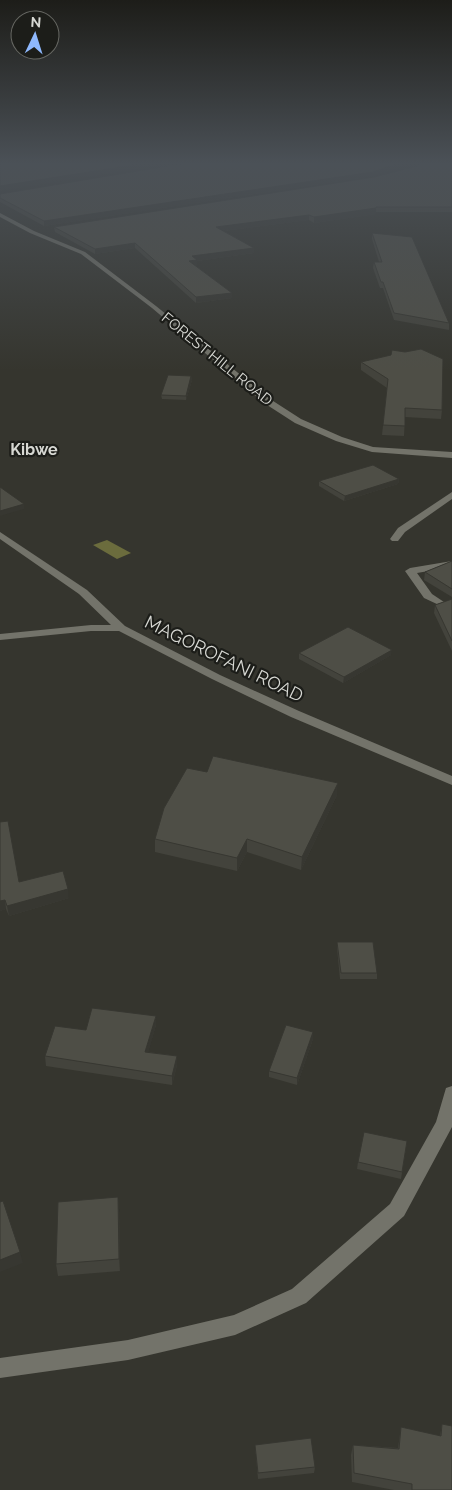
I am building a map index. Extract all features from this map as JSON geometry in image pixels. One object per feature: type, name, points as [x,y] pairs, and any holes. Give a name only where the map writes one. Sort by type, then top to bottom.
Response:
[{"type":"street","points":[[32,232],[37,232]]},
{"type":"street","name":"FOREST HILL ROAD","points":[[32,232],[83,253],[154,307],[267,401],[298,421],[339,439],[372,449],[452,455]]},
{"type":"street","points":[[395,540],[401,530],[452,495]]},
{"type":"street","name":"MAGOROFANI ROAD","points":[[0,535],[83,592],[121,628],[216,677],[295,714],[452,781]]},
{"type":"street","points":[[439,602],[428,596],[410,570],[452,564]]},
{"type":"street","points":[[0,637],[39,632],[121,628]]},
{"type":"street","points":[[0,1368],[128,1350],[235,1325],[299,1296],[397,1210],[445,1123],[452,1093]]},
{"type":"shaded area","points":[[107,540],[131,553],[117,559],[93,545]]},
{"type":"building","points":[[62,232],[224,232],[254,248],[192,256],[197,260],[189,261],[232,293],[196,297],[135,243],[95,249]]},
{"type":"building","points":[[372,233],[412,237],[449,323],[394,313],[374,262],[382,262]]},
{"type":"building","points":[[421,349],[443,359],[442,410],[405,408],[405,426],[383,425],[388,379],[361,362],[391,355],[392,350],[405,352]]},
{"type":"building","points":[[168,375],[191,376],[186,396],[161,395]]},
{"type":"building","points":[[373,465],[399,479],[345,496],[319,481]]},
{"type":"building","points":[[0,487],[24,504],[0,511]]},
{"type":"building","points":[[452,561],[452,589],[425,572]]},
{"type":"building","points":[[452,599],[452,641],[435,605]]},
{"type":"building","points":[[348,627],[392,650],[344,677],[299,653]]},
{"type":"building","points":[[213,756],[338,783],[302,857],[247,839],[237,858],[155,839],[164,808],[187,768],[207,772]]},
{"type":"building","points":[[8,821],[19,882],[63,871],[68,889],[7,906],[5,900],[0,901],[0,822]]},
{"type":"building","points":[[337,942],[373,942],[377,973],[341,973]]},
{"type":"building","points":[[92,1008],[156,1016],[145,1052],[177,1056],[172,1076],[45,1056],[55,1026],[86,1030]]},
{"type":"building","points":[[286,1025],[313,1032],[297,1078],[269,1071]]},
{"type":"building","points":[[364,1132],[407,1141],[402,1172],[358,1162]]},
{"type":"building","points":[[118,1197],[119,1259],[56,1264],[58,1202]]},
{"type":"building","points":[[3,1201],[20,1252],[0,1260],[0,1202]]},
{"type":"building","points":[[442,1424],[452,1426],[452,1490],[412,1490],[412,1484],[354,1473],[353,1445],[399,1449],[401,1427],[441,1436]]},
{"type":"building","points":[[311,1438],[315,1467],[258,1473],[255,1445]]},
{"type":"district","name":"Kibwe","points":[[34,449]]}]
